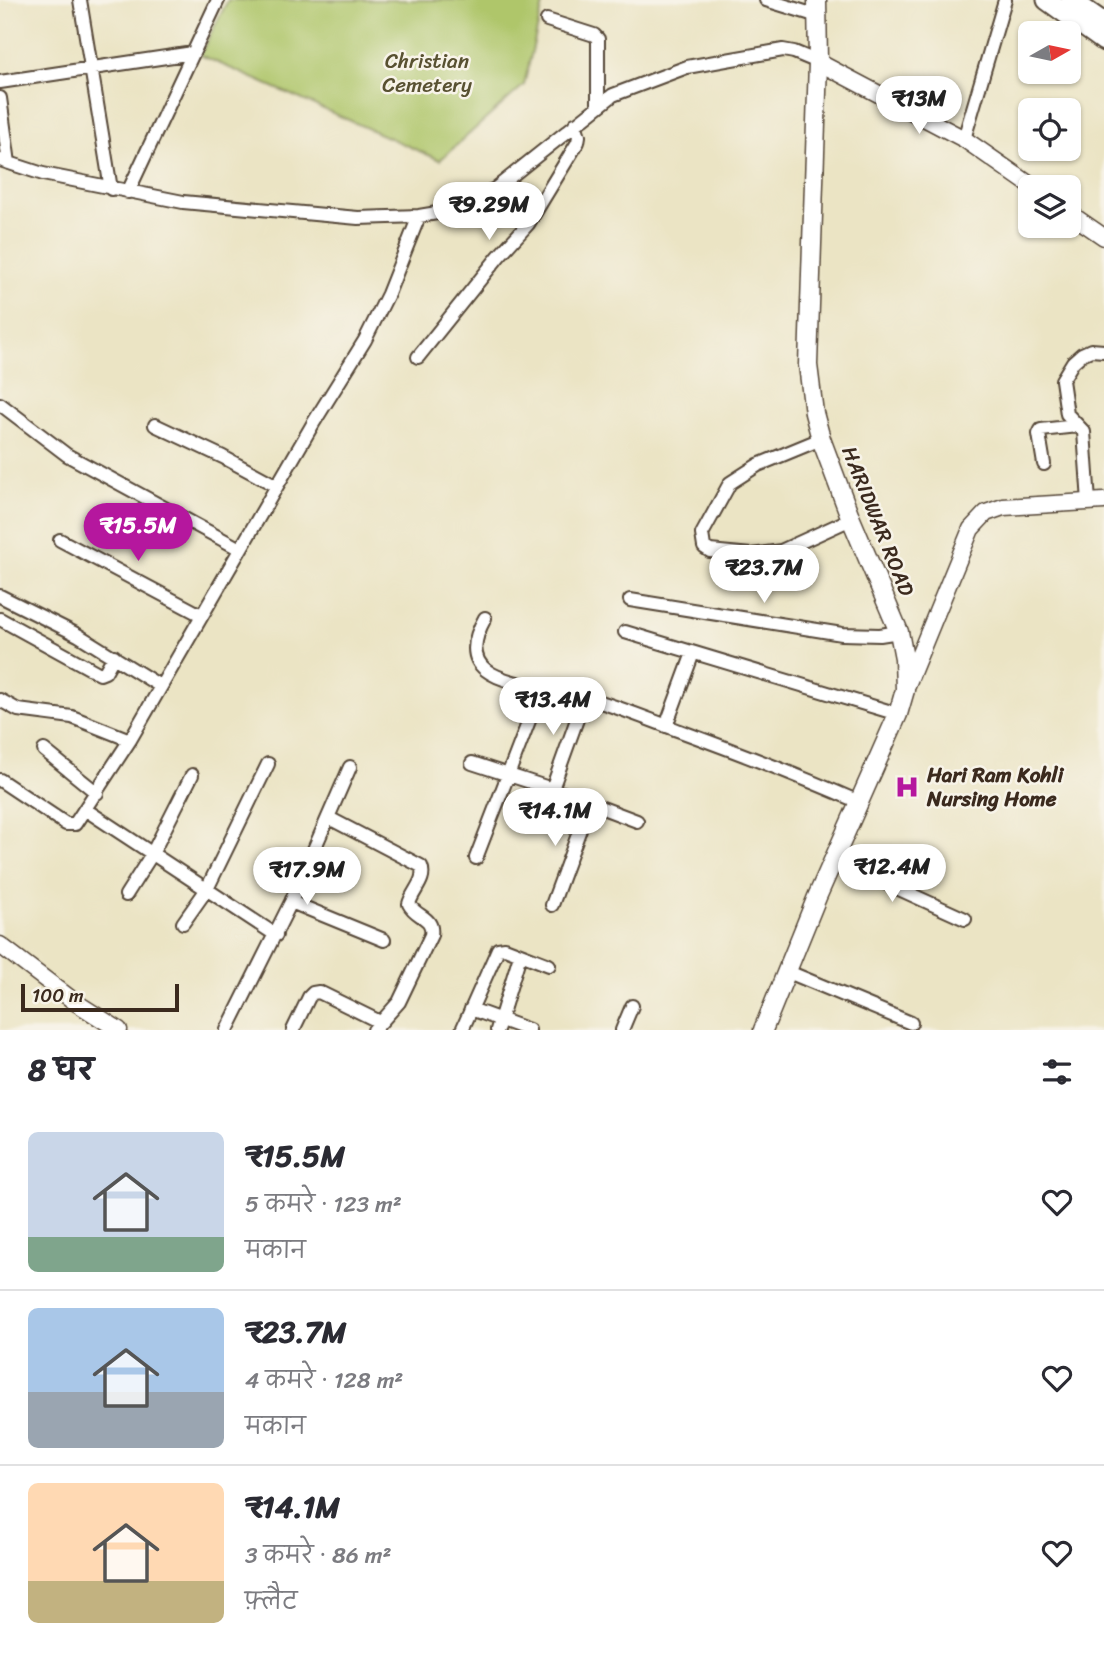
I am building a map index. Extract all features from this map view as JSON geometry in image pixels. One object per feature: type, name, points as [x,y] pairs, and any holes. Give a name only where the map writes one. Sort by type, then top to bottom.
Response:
[{"type":"main road","points":[[1047,0],[1104,41]]},
{"type":"main road","points":[[1071,0],[1104,23]]},
{"type":"main road","name":"HARIDWAR ROAD","points":[[763,1030],[833,859],[898,714],[905,691],[904,658],[899,632],[851,519],[814,413],[808,365],[818,8]]},
{"type":"street","points":[[80,0],[111,189]]},
{"type":"street","points":[[128,192],[218,0]]},
{"type":"street","points":[[766,0],[818,8]]},
{"type":"street","points":[[964,139],[1005,0]]},
{"type":"street","points":[[547,20],[594,35],[598,39],[598,105]]},
{"type":"street","points":[[0,98],[5,162],[43,174],[111,189],[209,205],[358,218],[419,216],[443,212],[495,189],[613,95],[687,67],[783,50],[818,62],[964,139],[1018,177]]},
{"type":"street","points":[[0,82],[193,52]]},
{"type":"street","points":[[418,357],[528,224],[578,142],[575,124]]},
{"type":"street","points":[[0,779],[66,824],[75,824],[86,810],[371,330],[419,216]]},
{"type":"street","points":[[1081,221],[1104,237]]},
{"type":"street","points":[[905,691],[971,529],[986,513],[1003,507],[1096,501],[1084,432],[1067,414],[1062,380],[1073,362],[1082,354],[1104,351]]},
{"type":"street","points":[[0,404],[67,455],[240,549]]},
{"type":"street","points":[[155,425],[277,486]]},
{"type":"street","points":[[1044,464],[1041,430],[1077,426]]},
{"type":"street","points":[[821,439],[758,465],[730,483],[702,534],[704,547],[710,551],[765,555],[781,551],[851,519]]},
{"type":"street","points":[[60,540],[201,615]]},
{"type":"street","points":[[0,596],[78,635],[160,685]]},
{"type":"street","points":[[630,600],[842,634],[880,635],[899,632]]},
{"type":"street","points":[[485,618],[478,631],[474,649],[480,664],[487,671],[501,677],[585,697],[776,766],[859,802]]},
{"type":"street","points":[[0,619],[100,674],[105,672],[114,656]]},
{"type":"street","points":[[625,632],[898,714]]},
{"type":"street","points":[[666,726],[693,653]]},
{"type":"street","points":[[476,858],[542,687]]},
{"type":"street","points":[[552,789],[585,697]]},
{"type":"street","points":[[0,700],[18,710],[72,717],[130,740]]},
{"type":"street","points":[[44,750],[97,793]]},
{"type":"street","points":[[472,763],[590,802],[637,821]]},
{"type":"street","points":[[183,923],[207,890],[268,764]]},
{"type":"street","points":[[227,1030],[276,935],[350,767]]},
{"type":"street","points":[[127,895],[152,854],[192,775]]},
{"type":"street","points":[[552,905],[590,802]]},
{"type":"street","points":[[86,810],[276,935]]},
{"type":"street","points":[[293,1030],[309,997],[319,992],[377,1026],[399,1002],[431,935],[429,920],[412,910],[409,904],[423,877],[421,866],[329,818]]},
{"type":"street","points":[[833,859],[965,919]]},
{"type":"street","points":[[291,902],[384,940]]},
{"type":"street","points":[[0,945],[113,1029]]},
{"type":"street","points":[[462,1030],[498,949],[505,948],[549,965]]},
{"type":"street","points":[[499,1025],[520,955]]},
{"type":"street","points":[[786,971],[911,1023]]},
{"type":"street","points":[[622,1030],[632,1006]]},
{"type":"street","points":[[471,1009],[499,1025],[529,1030]]},
{"type":"green space","name":"Christian Cemetery","points":[[228,0],[544,0],[524,85],[440,160],[200,55]]},
{"type":"place","name":"Hari Ram Kohli Nursing Home","points":[[907,787]]}]
